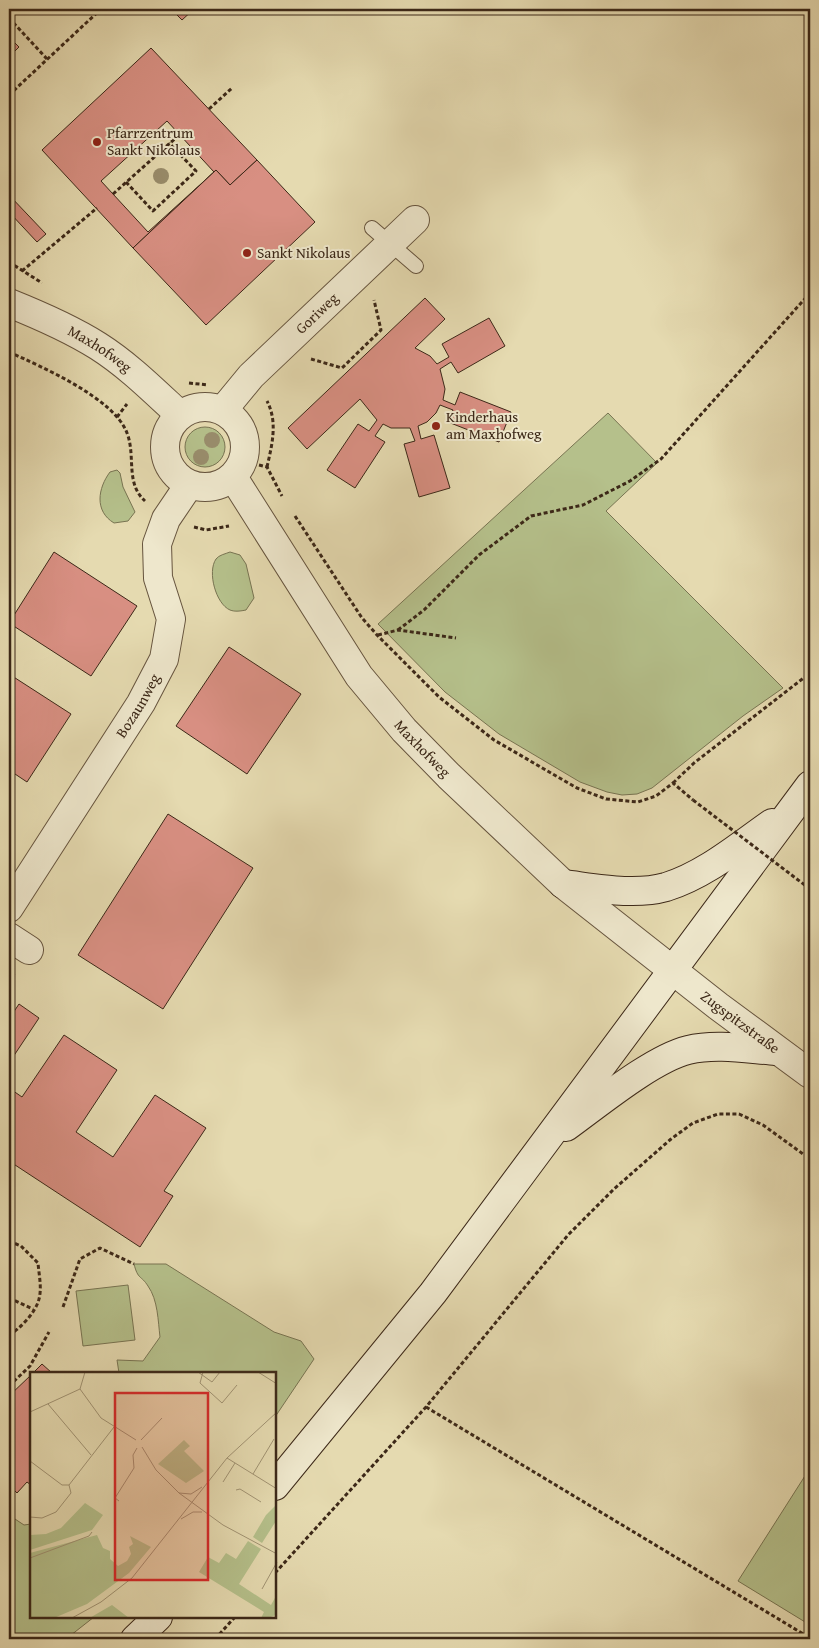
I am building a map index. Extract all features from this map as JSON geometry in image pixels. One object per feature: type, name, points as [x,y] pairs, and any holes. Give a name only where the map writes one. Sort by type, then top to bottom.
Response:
[{"type":"street","name":"Goriweg","points":[[223,410],[251,376],[381,236],[415,220]]},
{"type":"street","name":"Maxhofweg","points":[[9,303],[38,314],[98,346],[144,382],[180,415]]},
{"type":"street","points":[[204,406],[223,410],[237,422],[243,435],[246,448],[243,462],[233,477],[223,484],[212,487],[188,485],[177,477],[169,465],[164,452],[166,438],[171,425],[180,415],[204,406]]},
{"type":"street","name":"Maxhofweg","points":[[233,477],[359,676],[404,730],[449,776],[563,884],[672,970]]},
{"type":"street","name":"Bozaunweg","points":[[9,908],[141,703],[164,659],[171,619],[158,578],[157,544],[166,519],[188,485]]},
{"type":"street","points":[[276,1485],[433,1294],[810,785]]},
{"type":"street","points":[[563,884],[636,890],[665,887],[690,878],[789,811]]},
{"type":"street","name":"Zugspitzstraße","points":[[672,970],[810,1074]]},
{"type":"street","points":[[548,1139],[668,1057],[689,1050],[715,1047],[776,1050]]},
{"type":"street","points":[[136,1639],[157,1618]]},
{"type":"lane","points":[[381,236],[416,266]]},
{"type":"path","points":[[9,94],[101,9]]},
{"type":"path","points":[[9,18],[47,59]]},
{"type":"path","points":[[209,109],[232,88]]},
{"type":"path","points":[[113,194],[179,134]]},
{"type":"path","points":[[126,182],[153,211],[196,171],[169,143]]},
{"type":"path","points":[[22,271],[97,208]]},
{"type":"path","points":[[9,262],[47,287]]},
{"type":"path","points":[[398,630],[424,610],[479,555],[531,516],[583,505],[630,481],[661,459],[810,293]]},
{"type":"path","points":[[306,365],[312,358],[342,368],[382,330],[373,296]]},
{"type":"path","points":[[9,352],[57,374],[92,396],[117,417],[127,433],[131,473],[138,494],[166,519],[206,530],[236,525],[258,515],[283,498]]},
{"type":"path","points":[[186,383],[208,385],[238,366],[251,376],[269,403],[273,418],[273,437],[267,467]]},
{"type":"path","points":[[269,403],[275,396]]},
{"type":"path","points":[[294,514],[362,618],[439,697],[494,740],[577,788],[606,799],[638,802],[656,796],[694,763],[810,673]]},
{"type":"path","points":[[377,635],[398,630],[456,638]]},
{"type":"path","points":[[673,783],[810,889]]},
{"type":"path","points":[[276,1572],[426,1407],[568,1235],[671,1139],[693,1123],[718,1114],[738,1114],[763,1125],[810,1159]]},
{"type":"path","points":[[9,1241],[20,1246],[38,1263],[40,1291],[39,1301],[33,1310],[15,1332],[9,1335]]},
{"type":"path","points":[[63,1307],[80,1259],[100,1248],[134,1264]]},
{"type":"path","points":[[9,1298],[33,1310]]},
{"type":"path","points":[[9,1386],[30,1366],[50,1332]]},
{"type":"path","points":[[426,1407],[810,1638]]},
{"type":"path","points":[[215,1639],[234,1618]]},
{"type":"green space","points":[[608,413],[657,463],[606,511],[783,688],[743,716],[652,788],[637,794],[622,795],[607,792],[580,782],[499,734],[445,692],[378,624]]},
{"type":"green space","points":[[205,427],[219,433],[225,447],[219,461],[205,467],[191,461],[185,447],[191,433]]},
{"type":"green space","points":[[117,470],[120,473],[123,487],[135,512],[128,521],[114,523],[103,512],[100,499],[106,478],[110,472]]},
{"type":"green space","points":[[230,552],[240,555],[246,564],[254,598],[246,610],[234,611],[225,607],[214,587],[213,565],[217,558]]},
{"type":"green space","points":[[134,1264],[166,1264],[274,1332],[301,1341],[314,1359],[276,1416],[276,1372],[119,1372],[117,1360],[143,1361],[160,1337],[154,1298],[146,1283],[137,1273]]},
{"type":"green space","points":[[128,1285],[135,1340],[83,1346],[76,1291]]},
{"type":"green space","points":[[810,1468],[810,1625],[738,1581]]},
{"type":"green space","points":[[9,1515],[24,1525],[30,1524],[30,1618],[93,1618],[66,1639],[9,1639]]},
{"type":"building","points":[[171,9],[194,9],[182,20]]},
{"type":"building","points":[[9,37],[19,47],[9,57]]},
{"type":"building","name":"Pfarrzentrum Sankt Nikolaus","points":[[151,48],[257,160],[230,185],[216,170],[214,172],[167,121],[101,181],[148,232],[210,176],[133,248],[42,150]]},
{"type":"building","points":[[257,160],[315,222],[206,325],[133,248],[216,170],[230,185]]},
{"type":"building","points":[[9,195],[46,234],[37,242],[9,212]]},
{"type":"building","points":[[425,298],[445,319],[415,348],[430,356],[437,364],[449,357],[442,344],[489,318],[505,346],[458,373],[451,362],[440,369],[445,389],[443,400],[455,405],[460,392],[511,412],[499,442],[448,422],[453,410],[440,405],[436,413],[427,422],[418,426],[421,439],[434,435],[450,488],[419,497],[404,444],[415,441],[410,428],[391,428],[383,424],[375,436],[385,442],[355,488],[327,470],[358,424],[369,431],[377,420],[360,399],[307,449],[288,428]]},
{"type":"building","points":[[54,552],[137,606],[91,676],[9,623]]},
{"type":"building","points":[[229,647],[301,694],[247,774],[176,726]]},
{"type":"building","points":[[9,674],[71,714],[27,782],[9,770]]},
{"type":"building","points":[[168,814],[253,868],[163,1009],[78,955]]},
{"type":"building","points":[[19,1004],[39,1018],[9,1063],[9,1019]]},
{"type":"building","points":[[64,1035],[117,1070],[76,1132],[113,1157],[155,1095],[206,1128],[164,1191],[173,1196],[140,1247],[9,1161],[9,1088],[22,1097]]},
{"type":"building","points":[[42,1364],[51,1372],[34,1372]]},
{"type":"building","points":[[30,1376],[30,1484],[27,1482],[17,1493],[9,1485],[9,1396]]},
{"type":"place","name":"Pfarrzentrum Sankt Nikolaus","points":[[97,142]]},
{"type":"place","name":"Sankt Nikolaus","points":[[247,253]]},
{"type":"place","name":"Kinderhaus am Maxhofweg","points":[[436,426]]}]
